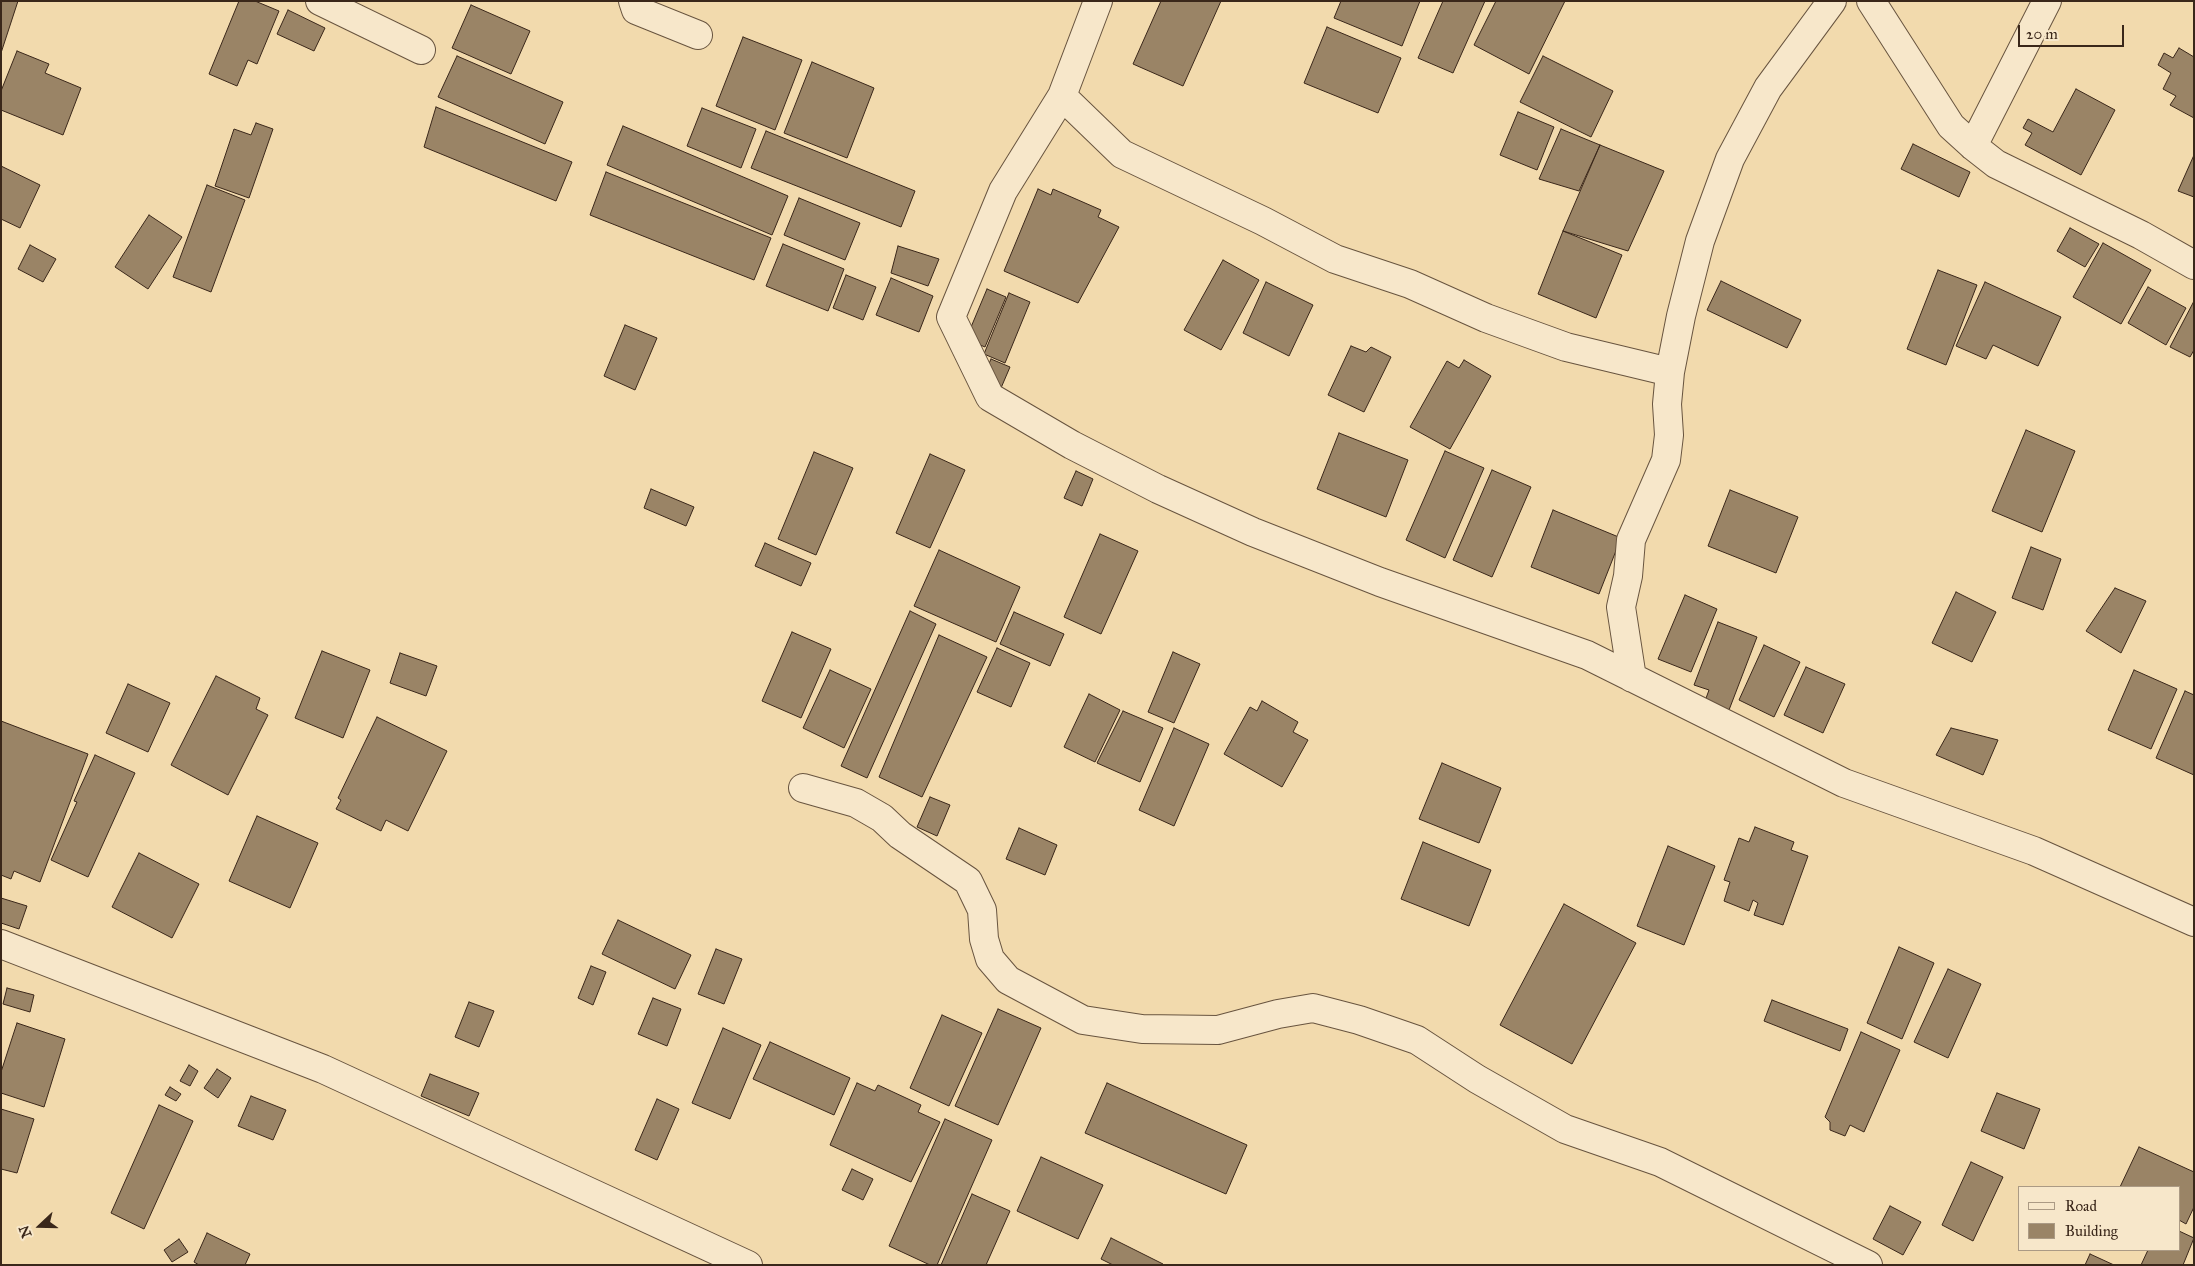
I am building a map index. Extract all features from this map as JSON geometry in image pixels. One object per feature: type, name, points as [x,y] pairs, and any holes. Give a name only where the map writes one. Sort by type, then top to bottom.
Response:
[{"type":"street","points":[[320,1],[421,50]]},
{"type":"street","points":[[633,1],[636,10],[698,35]]},
{"type":"street","points":[[1098,1],[1062,96],[1003,191],[951,317],[990,396],[1072,445],[1158,489],[1253,532],[1380,582],[1587,655],[1844,783],[2034,851],[2194,922]]},
{"type":"street","points":[[1632,678],[1621,606],[1628,576],[1631,540],[1666,460],[1669,435],[1667,404],[1670,372],[1681,316],[1700,241],[1730,159],[1768,88],[1832,1]]},
{"type":"street","points":[[1871,1],[1952,126],[1973,146],[1996,164],[2141,235],[2194,265]]},
{"type":"street","points":[[1973,146],[2047,1]]},
{"type":"street","points":[[1062,96],[1122,154],[1263,221],[1335,259],[1410,284],[1486,318],[1566,347],[1670,372]]},
{"type":"street","points":[[803,788],[856,803],[882,818],[900,835],[968,881],[982,910],[984,939],[990,959],[1008,980],[1083,1020],[1142,1029],[1218,1030],[1278,1014],[1313,1008],[1359,1020],[1417,1040],[1477,1079],[1565,1129],[1660,1162],[1868,1265]]},
{"type":"street","points":[[1,944],[323,1069],[748,1265]]},
{"type":"building","points":[[1,1],[18,1],[1,53]]},
{"type":"building","points":[[239,1],[255,1],[279,11],[257,64],[248,60],[237,86],[209,74]]},
{"type":"building","points":[[1161,1],[1221,1],[1183,86],[1133,64]]},
{"type":"building","points":[[1341,1],[1420,1],[1402,46],[1334,18]]},
{"type":"building","points":[[1443,1],[1485,1],[1453,73],[1418,58]]},
{"type":"building","points":[[1496,1],[1565,1],[1529,74],[1474,45]]},
{"type":"building","points":[[471,5],[530,31],[511,74],[452,48]]},
{"type":"building","points":[[288,10],[325,28],[314,51],[277,34]]},
{"type":"building","points":[[1327,27],[1401,58],[1378,113],[1304,83]]},
{"type":"building","points":[[743,37],[802,60],[775,130],[716,106]]},
{"type":"building","points":[[2179,48],[2194,57],[2194,118],[2170,105],[2176,96],[2163,89],[2171,73],[2158,65],[2164,53],[2173,58]]},
{"type":"building","points":[[17,51],[49,64],[45,73],[81,88],[63,135],[1,110],[1,91]]},
{"type":"building","points":[[457,56],[563,102],[545,144],[438,97]]},
{"type":"building","points":[[1543,56],[1613,91],[1591,137],[1520,102]]},
{"type":"building","points":[[812,62],[874,88],[847,158],[784,133]]},
{"type":"building","points":[[2076,89],[2115,110],[2081,175],[2025,145],[2032,133],[2023,128],[2028,119],[2053,132]]},
{"type":"building","points":[[436,107],[572,162],[556,201],[424,147]]},
{"type":"building","points":[[702,108],[756,129],[741,168],[687,146]]},
{"type":"building","points":[[1518,112],[1554,127],[1537,170],[1500,155]]},
{"type":"building","points":[[256,123],[273,129],[249,198],[215,186],[234,129],[251,135]]},
{"type":"building","points":[[623,126],[788,196],[772,235],[607,165]]},
{"type":"building","points":[[1561,129],[1600,145],[1579,191],[1539,179]]},
{"type":"building","points":[[766,131],[915,191],[901,227],[751,168]]},
{"type":"building","points":[[1913,144],[1970,172],[1959,197],[1901,169]]},
{"type":"building","points":[[1600,145],[1664,171],[1628,251],[1563,231]]},
{"type":"building","points":[[2194,155],[2194,197],[2178,191]]},
{"type":"building","points":[[1,166],[40,185],[20,228],[1,219]]},
{"type":"building","points":[[606,172],[771,238],[754,280],[590,215]]},
{"type":"building","points":[[207,185],[245,200],[211,292],[173,277]]},
{"type":"building","points":[[1038,189],[1051,195],[1053,189],[1101,210],[1098,217],[1119,227],[1078,303],[1004,271]]},
{"type":"building","points":[[799,198],[860,223],[845,260],[784,235]]},
{"type":"building","points":[[149,215],[182,237],[148,289],[115,267]]},
{"type":"building","points":[[2070,228],[2099,244],[2085,267],[2057,251]]},
{"type":"building","points":[[1563,231],[1622,255],[1596,318],[1538,294]]},
{"type":"building","points":[[2103,243],[2151,270],[2121,324],[2073,297]]},
{"type":"building","points":[[783,244],[844,269],[828,311],[766,286]]},
{"type":"building","points":[[30,245],[56,259],[43,282],[18,269]]},
{"type":"building","points":[[898,246],[939,259],[928,286],[891,273]]},
{"type":"building","points":[[1223,260],[1259,280],[1221,350],[1184,330]]},
{"type":"building","points":[[1938,270],[1977,285],[1946,365],[1907,349]]},
{"type":"building","points":[[846,275],[876,287],[863,320],[833,308]]},
{"type":"building","points":[[891,278],[933,296],[919,332],[876,315]]},
{"type":"building","points":[[1721,281],[1801,320],[1787,348],[1707,310]]},
{"type":"building","points":[[1266,282],[1313,305],[1289,356],[1243,333]]},
{"type":"building","points":[[1985,282],[2061,317],[2038,366],[1993,345],[1986,359],[1956,346]]},
{"type":"building","points":[[2148,287],[2186,308],[2166,345],[2128,323]]},
{"type":"building","points":[[987,289],[1006,297],[985,347],[966,339]]},
{"type":"building","points":[[1009,293],[1030,302],[1005,363],[984,354]]},
{"type":"building","points":[[2194,301],[2194,350],[2190,357],[2170,347]]},
{"type":"building","points":[[625,325],[657,338],[635,390],[604,376]]},
{"type":"building","points":[[1351,346],[1366,352],[1371,347],[1391,357],[1364,412],[1328,395]]},
{"type":"building","points":[[991,359],[1010,367],[1001,388],[982,380]]},
{"type":"building","points":[[1464,360],[1491,376],[1450,449],[1410,427],[1447,361],[1459,368]]},
{"type":"building","points":[[2026,430],[2075,451],[2042,532],[1992,511]]},
{"type":"building","points":[[1339,433],[1408,460],[1386,517],[1317,489]]},
{"type":"building","points":[[1445,451],[1484,468],[1445,558],[1406,540]]},
{"type":"building","points":[[814,452],[853,468],[816,555],[778,539]]},
{"type":"building","points":[[930,454],[965,470],[930,548],[896,533]]},
{"type":"building","points":[[1492,470],[1531,487],[1492,577],[1453,560]]},
{"type":"building","points":[[1076,471],[1093,479],[1082,506],[1064,498]]},
{"type":"building","points":[[651,489],[694,507],[686,526],[644,508]]},
{"type":"building","points":[[1730,490],[1798,517],[1776,573],[1708,546]]},
{"type":"building","points":[[1553,510],[1621,538],[1599,594],[1531,567]]},
{"type":"building","points":[[1100,534],[1138,551],[1101,634],[1064,617]]},
{"type":"building","points":[[765,543],[811,563],[801,586],[755,566]]},
{"type":"building","points":[[2031,547],[2061,559],[2043,610],[2012,598]]},
{"type":"building","points":[[939,550],[1020,587],[996,642],[914,606]]},
{"type":"building","points":[[2115,588],[2146,601],[2121,653],[2086,631]]},
{"type":"building","points":[[1956,592],[1996,612],[1972,662],[1932,643]]},
{"type":"building","points":[[1685,595],[1717,609],[1691,672],[1658,659]]},
{"type":"building","points":[[910,611],[936,624],[867,778],[841,766]]},
{"type":"building","points":[[1014,612],[1064,634],[1050,666],[1000,644]]},
{"type":"building","points":[[1718,622],[1757,637],[1729,710],[1705,701],[1709,690],[1694,685]]},
{"type":"building","points":[[792,632],[831,649],[801,718],[762,701]]},
{"type":"building","points":[[939,635],[987,657],[922,797],[879,777]]},
{"type":"building","points":[[1764,645],[1800,662],[1774,717],[1739,700]]},
{"type":"building","points":[[997,648],[1030,663],[1011,707],[977,692]]},
{"type":"building","points":[[322,651],[370,670],[343,738],[295,718]]},
{"type":"building","points":[[1173,652],[1200,664],[1174,723],[1148,712]]},
{"type":"building","points":[[400,653],[437,666],[426,696],[390,683]]},
{"type":"building","points":[[1806,667],[1845,684],[1823,733],[1784,715]]},
{"type":"building","points":[[830,670],[871,689],[844,748],[803,728]]},
{"type":"building","points":[[2134,670],[2177,689],[2151,749],[2108,730]]},
{"type":"building","points":[[216,676],[260,698],[256,709],[268,715],[228,795],[171,765]]},
{"type":"building","points":[[128,684],[170,703],[148,752],[106,733]]},
{"type":"building","points":[[2185,691],[2194,695],[2194,775],[2156,758]]},
{"type":"building","points":[[1089,694],[1120,710],[1095,762],[1064,747]]},
{"type":"building","points":[[1262,701],[1298,722],[1293,732],[1308,740],[1282,787],[1224,754],[1250,707],[1257,711]]},
{"type":"building","points":[[1123,711],[1163,728],[1140,782],[1097,763]]},
{"type":"building","points":[[377,717],[447,751],[408,831],[386,820],[381,831],[336,809],[341,800],[338,798]]},
{"type":"building","points":[[1,721],[88,754],[40,882],[14,871],[11,879],[1,875]]},
{"type":"building","points":[[1174,728],[1209,744],[1174,826],[1139,810]]},
{"type":"building","points":[[1951,728],[1998,740],[1983,775],[1936,755]]},
{"type":"building","points":[[95,755],[135,773],[88,877],[51,860],[77,802],[74,801]]},
{"type":"building","points":[[1442,763],[1501,788],[1479,843],[1419,819]]},
{"type":"building","points":[[930,797],[950,805],[937,836],[917,827]]},
{"type":"building","points":[[257,816],[318,843],[290,908],[229,881]]},
{"type":"building","points":[[1755,827],[1794,842],[1791,850],[1808,856],[1783,925],[1754,915],[1758,903],[1753,900],[1749,911],[1724,901],[1730,882],[1724,880],[1739,838],[1749,842]]},
{"type":"building","points":[[1019,828],[1057,845],[1045,875],[1006,859]]},
{"type":"building","points":[[1423,842],[1491,870],[1469,926],[1401,899]]},
{"type":"building","points":[[1668,846],[1715,866],[1684,945],[1637,926]]},
{"type":"building","points":[[139,853],[199,884],[172,938],[112,907]]},
{"type":"building","points":[[1,898],[27,906],[19,929],[1,923]]},
{"type":"building","points":[[1564,904],[1636,943],[1572,1064],[1500,1025]]},
{"type":"building","points":[[618,920],[691,955],[675,989],[602,954]]},
{"type":"building","points":[[1899,947],[1934,963],[1902,1039],[1867,1023]]},
{"type":"building","points":[[716,949],[742,959],[724,1004],[698,994]]},
{"type":"building","points":[[591,966],[606,972],[593,1005],[578,998]]},
{"type":"building","points":[[1948,969],[1981,984],[1948,1058],[1914,1042]]},
{"type":"building","points":[[7,988],[34,995],[30,1012],[3,1004]]},
{"type":"building","points":[[653,998],[681,1009],[667,1046],[638,1034]]},
{"type":"building","points":[[1772,1000],[1848,1029],[1840,1051],[1764,1021]]},
{"type":"building","points":[[469,1002],[494,1011],[479,1047],[455,1037]]},
{"type":"building","points":[[998,1009],[1041,1028],[998,1125],[955,1106]]},
{"type":"building","points":[[942,1015],[982,1033],[949,1106],[910,1088]]},
{"type":"building","points":[[17,1023],[65,1039],[44,1107],[1,1093],[1,1072]]},
{"type":"building","points":[[723,1028],[761,1045],[730,1119],[692,1103]]},
{"type":"building","points":[[1861,1032],[1900,1050],[1864,1132],[1850,1125],[1845,1136],[1830,1130],[1830,1122],[1825,1117]]},
{"type":"building","points":[[770,1042],[850,1078],[834,1115],[753,1079]]},
{"type":"building","points":[[189,1065],[198,1071],[190,1086],[180,1081]]},
{"type":"building","points":[[217,1069],[231,1078],[218,1098],[204,1088]]},
{"type":"building","points":[[430,1074],[479,1093],[469,1116],[421,1096]]},
{"type":"building","points":[[857,1083],[875,1091],[878,1085],[921,1105],[918,1112],[940,1122],[911,1182],[830,1145]]},
{"type":"building","points":[[1107,1083],[1247,1145],[1226,1194],[1085,1133]]},
{"type":"building","points":[[170,1087],[181,1094],[176,1101],[165,1095]]},
{"type":"building","points":[[1997,1093],[2040,1109],[2024,1149],[1981,1131]]},
{"type":"building","points":[[251,1096],[286,1110],[273,1140],[238,1126]]},
{"type":"building","points":[[657,1099],[679,1109],[657,1160],[635,1150]]},
{"type":"building","points":[[159,1105],[193,1121],[144,1229],[111,1213]]},
{"type":"building","points":[[1,1109],[34,1119],[17,1173],[1,1169]]},
{"type":"building","points":[[945,1119],[992,1140],[937,1265],[930,1265],[889,1246]]},
{"type":"building","points":[[2139,1147],[2194,1172],[2194,1207],[2186,1224],[2180,1221],[2180,1186],[2120,1186]]},
{"type":"building","points":[[1041,1157],[1103,1185],[1078,1239],[1017,1211]]},
{"type":"building","points":[[1971,1162],[2003,1177],[1973,1241],[1942,1225]]},
{"type":"building","points":[[852,1169],[873,1179],[863,1200],[842,1190]]},
{"type":"building","points":[[972,1194],[1010,1211],[986,1265],[941,1265]]},
{"type":"building","points":[[1890,1206],[1921,1222],[1903,1255],[1873,1239]]},
{"type":"building","points":[[2180,1231],[2194,1238],[2183,1265],[2141,1265],[2148,1251],[2180,1251]]},
{"type":"building","points":[[207,1233],[250,1254],[245,1265],[199,1265],[194,1262]]},
{"type":"building","points":[[1111,1238],[1163,1265],[1113,1265],[1101,1259]]},
{"type":"building","points":[[179,1239],[188,1252],[172,1262],[164,1250]]},
{"type":"building","points":[[2090,1254],[2114,1265],[2085,1265]]}]
